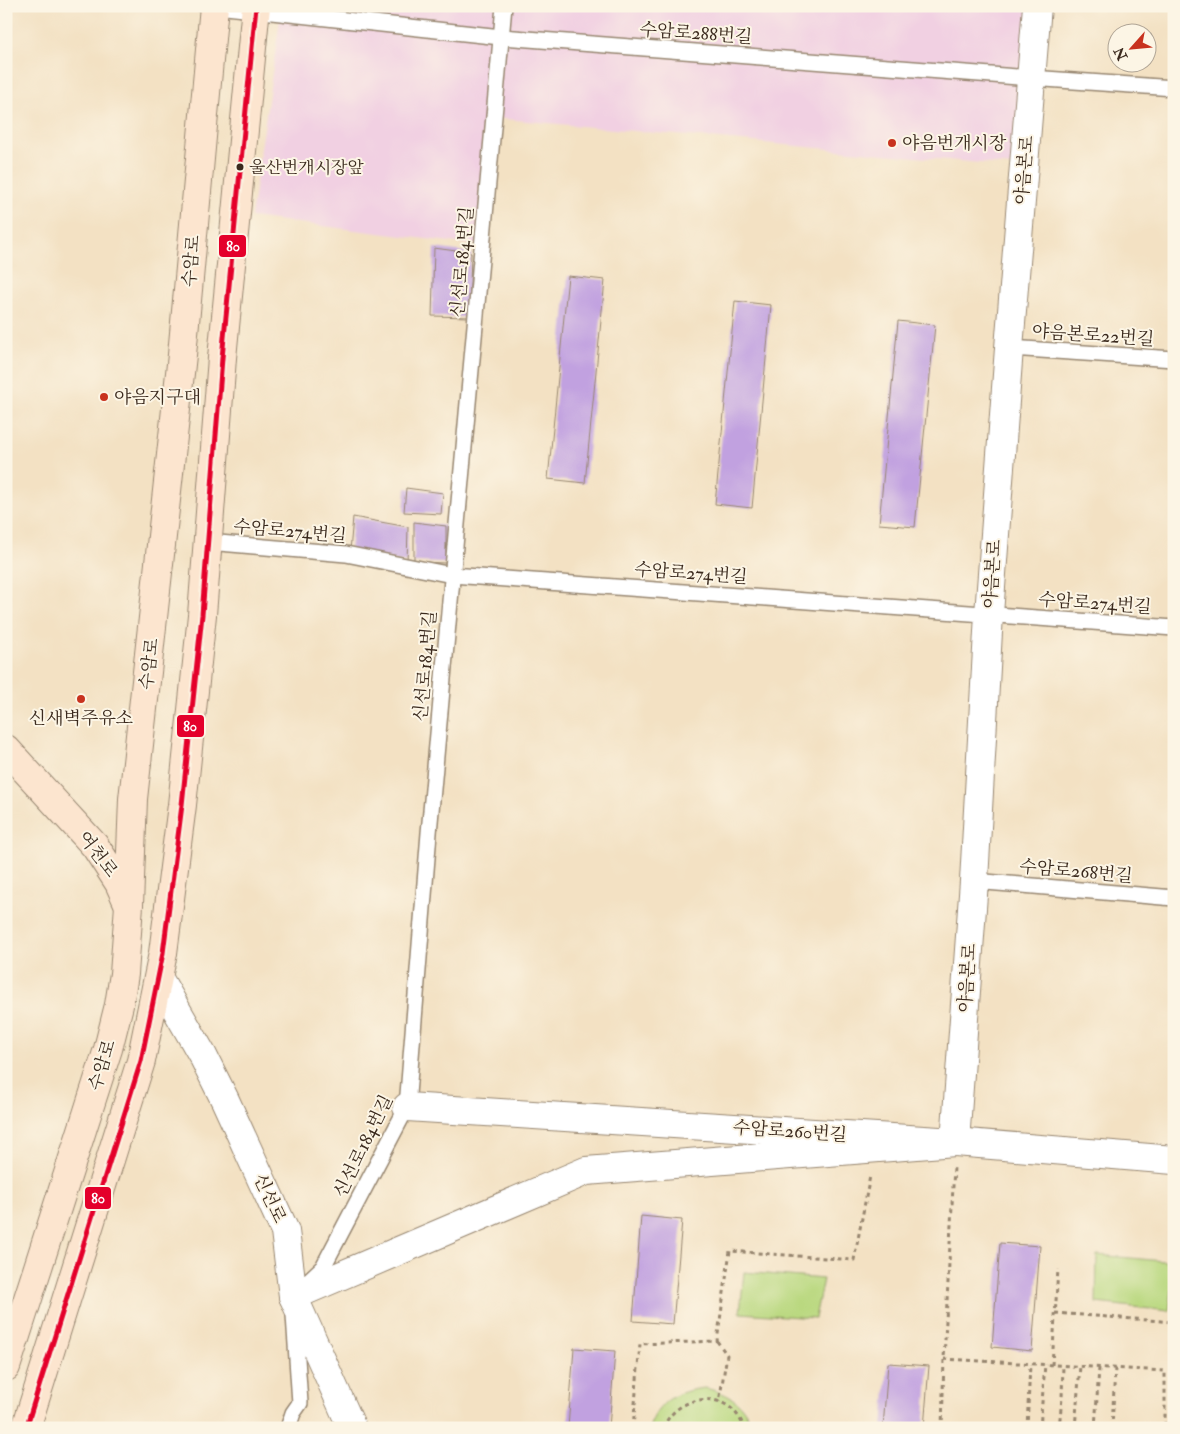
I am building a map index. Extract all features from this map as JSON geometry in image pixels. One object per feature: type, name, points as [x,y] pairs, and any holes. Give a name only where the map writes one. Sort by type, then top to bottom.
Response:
[{"type":"main road","name":"수암로","points":[[6,1367],[108,1049],[121,997],[129,905],[134,799],[182,355],[215,6]]},
{"type":"main road","name":"수암로","points":[[26,1428],[141,1061],[167,926],[202,615],[222,358],[256,9]]},
{"type":"main road","name":"여천로","points":[[6,749],[95,846],[119,883],[158,979]]},
{"type":"street","name":"야음본로","points":[[955,1142],[974,881],[989,614],[1037,6]]},
{"type":"street","name":"신선로","points":[[158,979],[203,1056],[285,1231],[293,1296],[352,1428]]},
{"type":"street","name":"수암로260번길","points":[[407,1107],[955,1142],[1174,1160]]},
{"type":"street","points":[[293,1296],[586,1171],[955,1142]]},
{"type":"lane","name":"수암로288번길","points":[[215,6],[501,37],[1174,88]]},
{"type":"lane","name":"신선로184번길","points":[[293,1296],[322,1267],[407,1107],[429,833],[504,6]]},
{"type":"lane","name":"야음본로22번길","points":[[1009,348],[1174,359]]},
{"type":"lane","name":"수암로274번길","points":[[208,542],[346,554],[452,575],[1174,628]]},
{"type":"lane","name":"수암로268번길","points":[[974,881],[1174,898]]},
{"type":"lane","points":[[288,1428],[293,1413],[300,1403],[293,1296]]},
{"type":"path","points":[[942,1428],[955,1142]]},
{"type":"path","points":[[719,1402],[727,1355],[717,1341],[730,1251],[854,1260],[875,1148]]},
{"type":"path","points":[[1052,1364],[1058,1269]]},
{"type":"path","points":[[1055,1313],[1174,1322]]},
{"type":"path","points":[[633,1428],[640,1344],[717,1341]]},
{"type":"path","points":[[944,1359],[1165,1371],[1165,1428]]},
{"type":"path","points":[[1027,1428],[1030,1364]]},
{"type":"path","points":[[1040,1428],[1045,1364]]},
{"type":"path","points":[[1059,1428],[1063,1365]]},
{"type":"path","points":[[1075,1428],[1080,1366]]},
{"type":"path","points":[[1094,1428],[1099,1368]]},
{"type":"path","points":[[1112,1428],[1115,1368]]},
{"type":"path","points":[[663,1428],[666,1420],[679,1407],[703,1399],[713,1400],[730,1407],[744,1428]]},
{"type":"shaded area","name":"야음번개시장","points":[[282,6],[1037,6],[1024,167],[494,118],[482,246],[251,217]]},
{"type":"green space","points":[[1097,1255],[1174,1262],[1174,1277],[1169,1311],[1096,1303]]},
{"type":"green space","points":[[744,1272],[823,1279],[815,1318],[740,1313]]},
{"type":"green space","points":[[705,1388],[722,1393],[735,1400],[745,1412],[753,1428],[649,1428],[658,1410],[670,1399],[695,1389]]},
{"type":"building","points":[[434,248],[471,253],[469,317],[432,316]]},
{"type":"building","points":[[568,276],[605,280],[585,483],[548,479]]},
{"type":"building","points":[[735,301],[771,305],[752,508],[715,504]]},
{"type":"building","points":[[898,321],[935,325],[915,527],[879,524]]},
{"type":"building","points":[[406,488],[443,493],[441,514],[404,512]]},
{"type":"building","points":[[353,517],[408,527],[407,563],[350,551]]},
{"type":"building","points":[[414,522],[446,526],[446,563],[414,562]]},
{"type":"building","points":[[641,1216],[682,1220],[673,1324],[633,1321]]},
{"type":"building","points":[[1000,1243],[1040,1246],[1032,1351],[992,1347]]},
{"type":"building","points":[[574,1348],[615,1351],[609,1428],[568,1428]]},
{"type":"building","points":[[888,1363],[929,1366],[924,1428],[883,1428]]},
{"type":"transit line","name":"80","points":[[26,1428],[141,1061],[163,953],[182,805],[202,615],[222,358],[256,6]]},
{"type":"place","name":"야음번개시장","points":[[892,143]]},
{"type":"place","name":"울산번개시장앞","points":[[240,167]]},
{"type":"place","name":"야음지구대","points":[[104,397]]},
{"type":"place","name":"신새벽주유소","points":[[81,699]]}]
